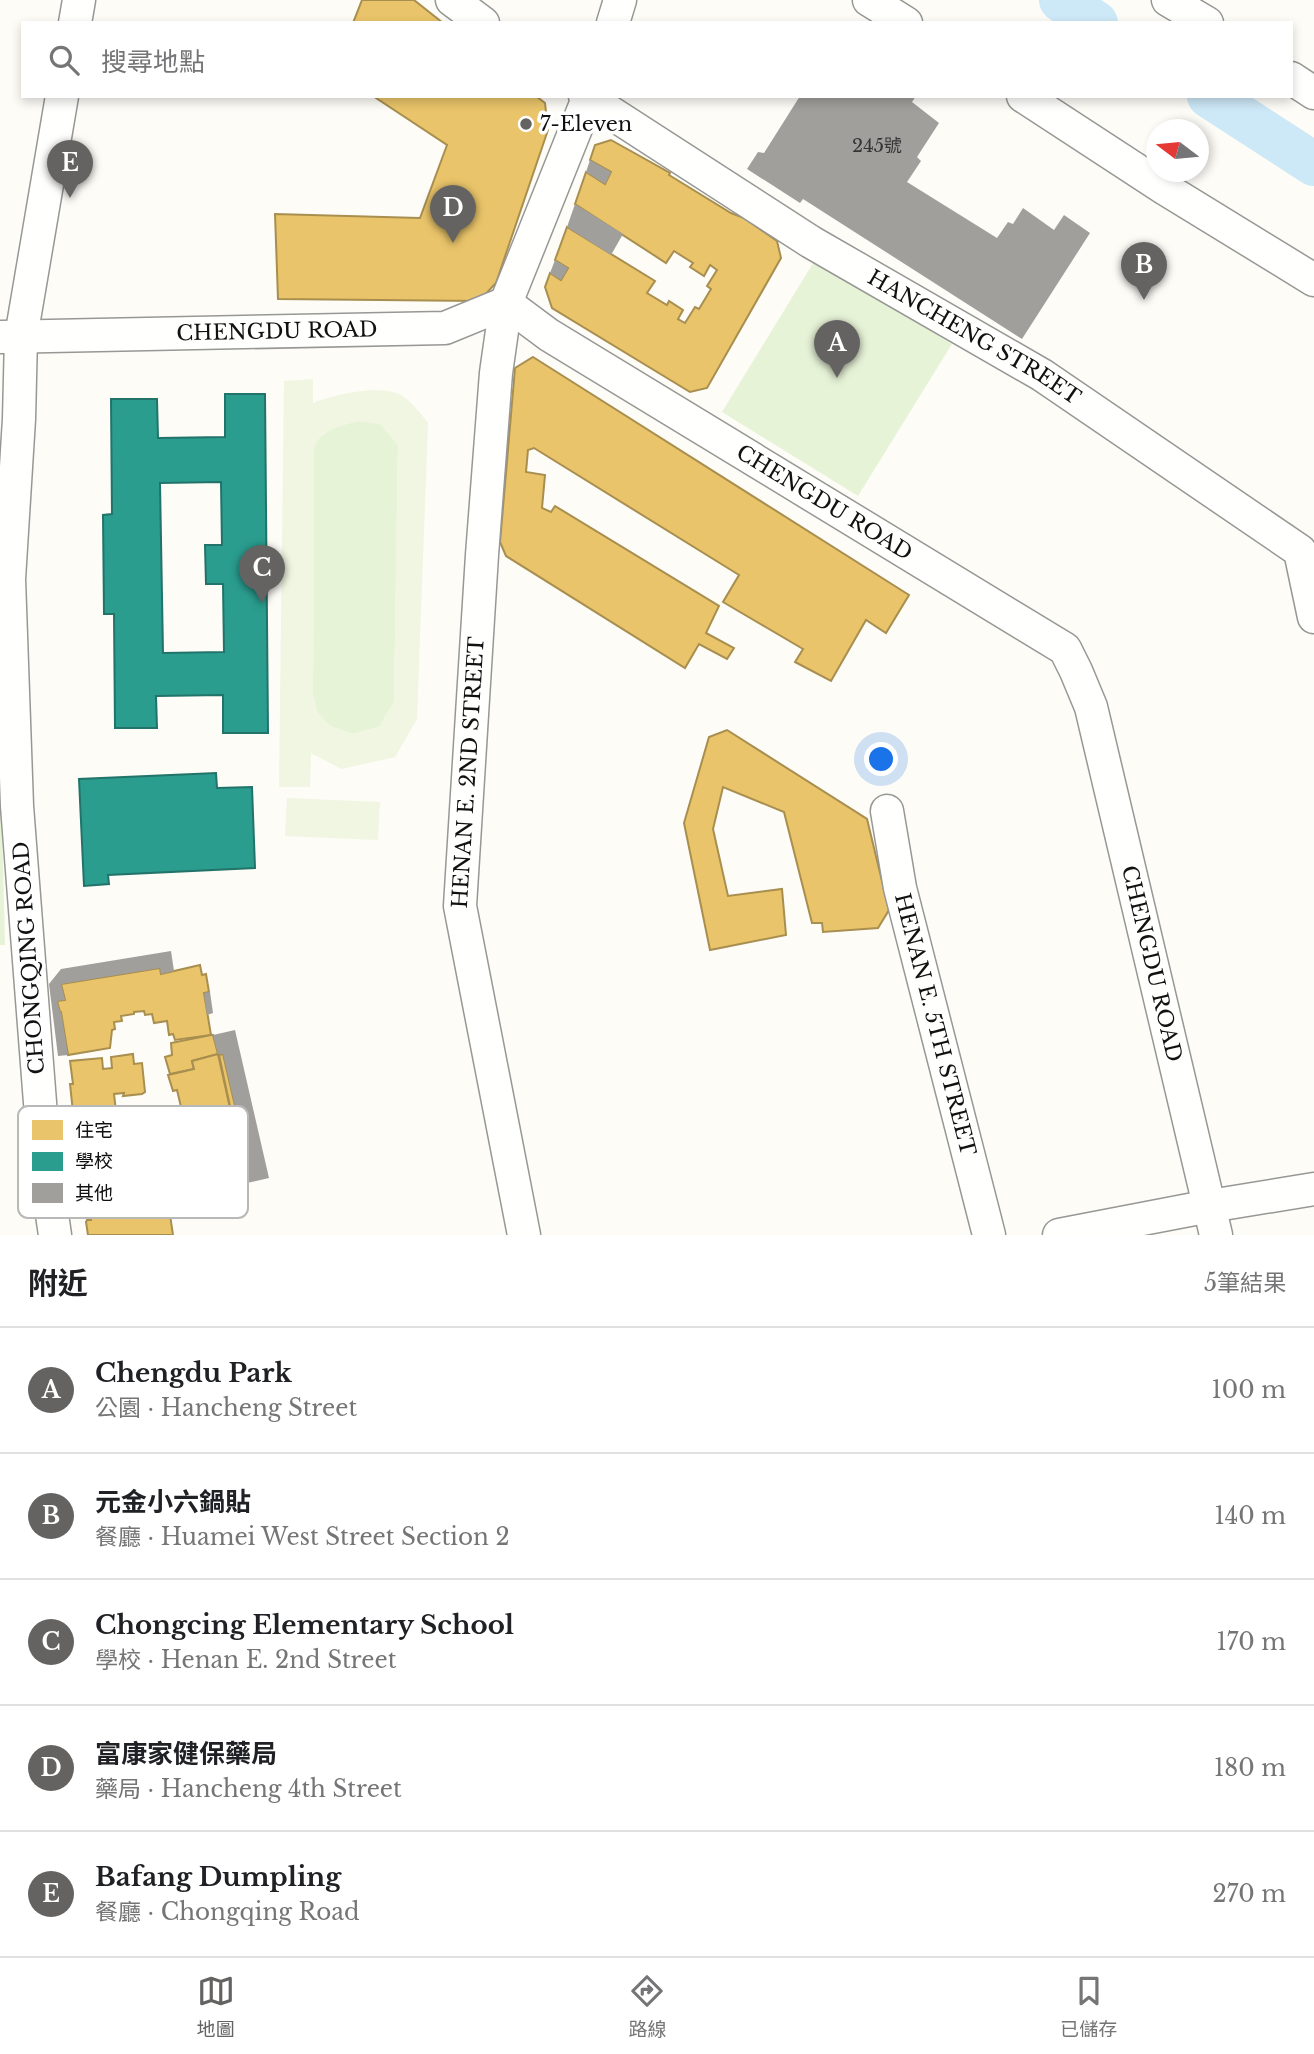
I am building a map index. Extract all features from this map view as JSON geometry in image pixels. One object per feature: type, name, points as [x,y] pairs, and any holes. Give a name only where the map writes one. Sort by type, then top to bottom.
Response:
[{"type":"street","points":[[75,21],[79,0]]},
{"type":"street","points":[[452,0],[481,21]]},
{"type":"street","points":[[614,21],[620,0]]},
{"type":"street","points":[[869,0],[903,21]]},
{"type":"street","points":[[1168,0],[1204,21]]},
{"type":"street","points":[[1293,79],[1314,93]]},
{"type":"street","name":"CHONGQING ROAD","points":[[40,1106],[18,806],[9,579],[19,419],[10,337],[62,98]]},
{"type":"street","name":"HENAN E. 2ND STREET","points":[[524,1235],[460,906],[482,555],[494,399],[506,303],[588,98]]},
{"type":"street","name":"HANCHENG STREET","points":[[590,98],[811,242],[1042,375],[1300,551],[1314,617]]},
{"type":"street","points":[[1026,98],[1164,188],[1314,280]]},
{"type":"street","name":"CHENGDU ROAD","points":[[10,337],[445,328],[506,303],[549,335],[1065,649],[1091,707],[1213,1221]]},
{"type":"street","name":"HENAN E. 5TH STREET","points":[[887,811],[900,888],[989,1235]]},
{"type":"street","points":[[1059,1235],[1213,1221],[1314,1189]]},
{"type":"green space","points":[[815,260],[952,344],[858,496],[722,412]]},
{"type":"green space","points":[[313,379],[313,403],[357,392],[392,392],[408,401],[428,423],[417,719],[395,757],[341,769],[311,753],[310,787],[279,787],[284,381]],"holes":[[[359,421],[380,424],[398,445],[394,702],[379,727],[352,734],[330,726],[317,712],[313,695],[314,449],[318,439],[341,426]]]},
{"type":"green space","points":[[359,421],[380,424],[398,445],[394,702],[379,727],[352,734],[330,726],[317,712],[313,695],[314,453],[318,439],[323,435],[334,428]]},
{"type":"green space","points":[[1,779],[5,945],[0,945]]},
{"type":"green space","points":[[287,798],[380,802],[378,840],[285,836]]},
{"type":"building: 住宅","points":[[362,0],[414,0],[440,21],[354,21]]},
{"type":"building: 住宅","points":[[376,98],[539,98],[545,103],[548,130],[496,283],[479,301],[278,299],[275,214],[420,218],[447,145]]},
{"type":"building: 住宅","points":[[611,140],[670,173],[669,175],[731,213],[744,218],[777,241],[781,258],[707,388],[690,392],[552,308],[545,287],[550,273],[561,280],[568,268],[555,260],[567,227],[655,281],[647,293],[667,305],[669,301],[683,310],[678,319],[685,323],[695,307],[699,309],[711,289],[707,286],[717,270],[710,265],[704,276],[690,267],[693,263],[674,251],[666,263],[575,204],[586,172],[605,184],[611,172],[590,160],[595,145]]},
{"type":"building: 住宅","points":[[533,357],[909,595],[886,633],[866,620],[831,681],[795,662],[803,649],[723,602],[739,575],[534,448],[528,450],[526,472],[545,475],[542,508],[551,512],[555,506],[719,606],[706,633],[734,648],[727,659],[699,644],[685,668],[506,556],[500,542],[515,368]]},
{"type":"building: 住宅","points":[[727,730],[867,819],[889,910],[878,928],[823,932],[822,923],[812,923],[784,812],[723,787],[713,829],[728,896],[782,889],[786,935],[710,950],[684,823],[709,737]]},
{"type":"building: 住宅","points":[[200,965],[202,975],[206,974],[209,992],[204,993],[211,1035],[175,1040],[173,1034],[169,1035],[167,1021],[154,1023],[152,1014],[134,1012],[121,1016],[122,1021],[114,1022],[110,1048],[68,1055],[57,1001],[65,1000],[61,984],[160,968],[161,974]]},
{"type":"building: 住宅","points":[[213,1035],[218,1054],[192,1061],[194,1069],[170,1074],[165,1057],[172,1055],[171,1043]]},
{"type":"building: 住宅","points":[[133,1054],[134,1064],[142,1063],[145,1092],[123,1096],[124,1093],[114,1094],[115,1106],[72,1106],[70,1061],[102,1058],[103,1069],[112,1068],[111,1057]]},
{"type":"building: 住宅","points":[[218,1054],[230,1106],[181,1106],[177,1090],[173,1091],[168,1075],[194,1069],[192,1061]]},
{"type":"building: 住宅","points":[[223,1054],[235,1106],[230,1106],[219,1055]]},
{"type":"building: 住宅","points":[[170,1218],[173,1235],[88,1235],[86,1222]]},
{"type":"building: 學校","points":[[225,394],[265,394],[268,733],[223,733],[223,695],[156,696],[157,728],[115,728],[114,614],[104,614],[103,515],[112,514],[111,399],[157,399],[158,438],[225,437]],"holes":[[[221,482],[222,545],[205,545],[206,584],[223,584],[224,652],[163,653],[160,483]]]},
{"type":"building: 學校","points":[[216,773],[217,788],[252,787],[255,868],[108,875],[109,884],[84,886],[79,779]]},
{"type":"building: 其他","points":[[799,98],[915,98],[912,102],[939,123],[917,157],[921,161],[907,182],[997,238],[1008,222],[1013,224],[1023,208],[1054,230],[1064,215],[1090,233],[1022,339],[803,199],[800,203],[747,169],[758,152],[764,153]]},
{"type":"building: 其他","points":[[590,160],[611,172],[605,184],[586,172]]},
{"type":"building: 其他","points":[[575,204],[623,234],[611,255],[567,227]]},
{"type":"building: 其他","points":[[555,260],[568,268],[561,280],[550,273]]},
{"type":"building: 其他","points":[[171,951],[174,971],[161,974],[160,968],[61,984],[65,1000],[57,1001],[68,1055],[58,1056],[49,984],[61,969]]},
{"type":"building: 其他","points":[[210,992],[213,1013],[207,1015],[204,993]]},
{"type":"building: 其他","points":[[235,1030],[269,1178],[248,1183],[248,1106],[235,1106],[223,1054],[218,1054],[213,1035]]},
{"type":"waterway","points":[[1061,0],[1093,21]]},
{"type":"waterway","points":[[1212,98],[1314,164]]},
{"type":"place","name":"7-Eleven","points":[[526,124]]},
{"type":"place","name":"Bafang Dumpling","points":[[70,198]]},
{"type":"place","name":"富康家健保藥局","points":[[453,243]]},
{"type":"place","name":"元金小六鍋貼","points":[[1144,300]]},
{"type":"place","name":"Chengdu Park","points":[[837,378]]},
{"type":"place","name":"Chongcing Elementary School","points":[[262,603]]}]
